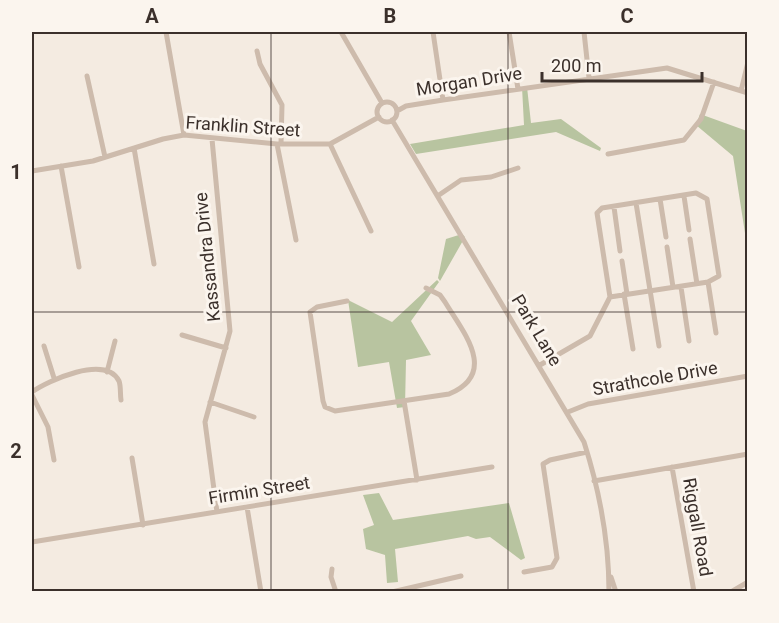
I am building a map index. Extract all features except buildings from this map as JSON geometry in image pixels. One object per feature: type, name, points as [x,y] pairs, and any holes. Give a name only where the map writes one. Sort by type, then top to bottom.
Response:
[{"type":"street","points":[[165,32],[184,135]]},
{"type":"street","points":[[341,32],[382,103]]},
{"type":"street","points":[[433,32],[443,100]]},
{"type":"street","points":[[509,32],[518,89]]},
{"type":"street","points":[[584,32],[589,78]]},
{"type":"street","points":[[256,51],[260,64],[282,105],[279,144],[296,240]]},
{"type":"street","points":[[744,92],[747,62]]},
{"type":"street","name":"Morgan Drive","points":[[397,111],[406,106],[443,100],[667,68],[744,92]]},
{"type":"street","points":[[87,76],[105,157]]},
{"type":"street","points":[[608,154],[684,140],[701,119],[714,82]]},
{"type":"street","points":[[382,103],[392,103],[397,111],[392,120],[384,121],[379,117],[378,108],[382,103]]},
{"type":"street","name":"Morgan Drive","points":[[392,103],[406,106]]},
{"type":"street","name":"Franklin Street","points":[[32,171],[80,164],[184,135],[279,144],[330,144],[379,117]]},
{"type":"street","name":"Park Lane","points":[[392,120],[568,412],[587,452],[609,572],[609,591]]},
{"type":"street","name":"Kassandra Drive","points":[[212,139],[230,331],[205,422],[217,512]]},
{"type":"street","points":[[330,144],[371,231]]},
{"type":"street","points":[[134,148],[154,264]]},
{"type":"street","points":[[61,166],[79,267]]},
{"type":"street","points":[[439,195],[461,180],[491,177],[518,168]]},
{"type":"street","points":[[540,365],[590,336],[610,297],[597,213],[602,208],[696,193],[707,199],[719,276],[708,282],[610,297]]},
{"type":"street","points":[[684,196],[689,230]]},
{"type":"street","points":[[660,200],[666,237]]},
{"type":"street","points":[[636,203],[659,346]]},
{"type":"street","points":[[614,207],[620,251]]},
{"type":"street","points":[[690,239],[697,284]]},
{"type":"street","points":[[667,247],[674,287]]},
{"type":"street","points":[[622,261],[633,349]]},
{"type":"street","points":[[708,282],[716,333]]},
{"type":"street","points":[[681,287],[689,341]]},
{"type":"street","points":[[347,301],[317,307],[310,312],[325,407],[342,411],[457,390],[465,384],[474,367],[474,350],[440,295],[426,288]]},
{"type":"street","points":[[182,335],[226,348]]},
{"type":"street","points":[[107,372],[115,341]]},
{"type":"street","points":[[44,346],[54,378]]},
{"type":"street","points":[[54,460],[48,427],[32,394],[54,378],[94,370],[107,372],[119,382],[121,400]]},
{"type":"street","name":"Strathcole Drive","points":[[568,412],[588,404],[747,376]]},
{"type":"street","points":[[404,401],[417,480]]},
{"type":"street","points":[[210,402],[254,417]]},
{"type":"street","points":[[524,572],[557,565],[543,464],[550,460],[587,452]]},
{"type":"street","points":[[594,481],[747,454]]},
{"type":"street","points":[[132,458],[143,525]]},
{"type":"street","name":"Firmin Street","points":[[32,542],[492,467]]},
{"type":"street","name":"Riggall Road","points":[[672,467],[694,591]]},
{"type":"street","points":[[247,507],[261,591]]},
{"type":"street","points":[[333,568],[331,577],[336,591]]},
{"type":"street","name":"Park Lane","points":[[609,572],[616,591]]},
{"type":"street","points":[[371,591],[391,591],[461,576]]},
{"type":"street","points":[[731,591],[747,582]]},
{"type":"green space","points":[[522,87],[527,87],[531,123],[561,119],[601,148],[600,151],[556,132],[416,154],[410,144],[524,125]]},
{"type":"green space","points":[[700,114],[747,131],[747,246],[733,156],[696,125]]},
{"type":"green space","points":[[462,234],[465,237],[440,281],[438,278],[446,239]]},
{"type":"green space","points":[[437,280],[439,282],[411,321],[431,355],[406,360],[405,407],[397,408],[389,362],[358,367],[348,300],[392,322]]},
{"type":"green space","points":[[379,493],[393,520],[509,503],[525,558],[521,560],[490,537],[476,539],[468,536],[395,549],[398,582],[387,583],[385,555],[366,549],[363,529],[374,525],[363,495]]}]
